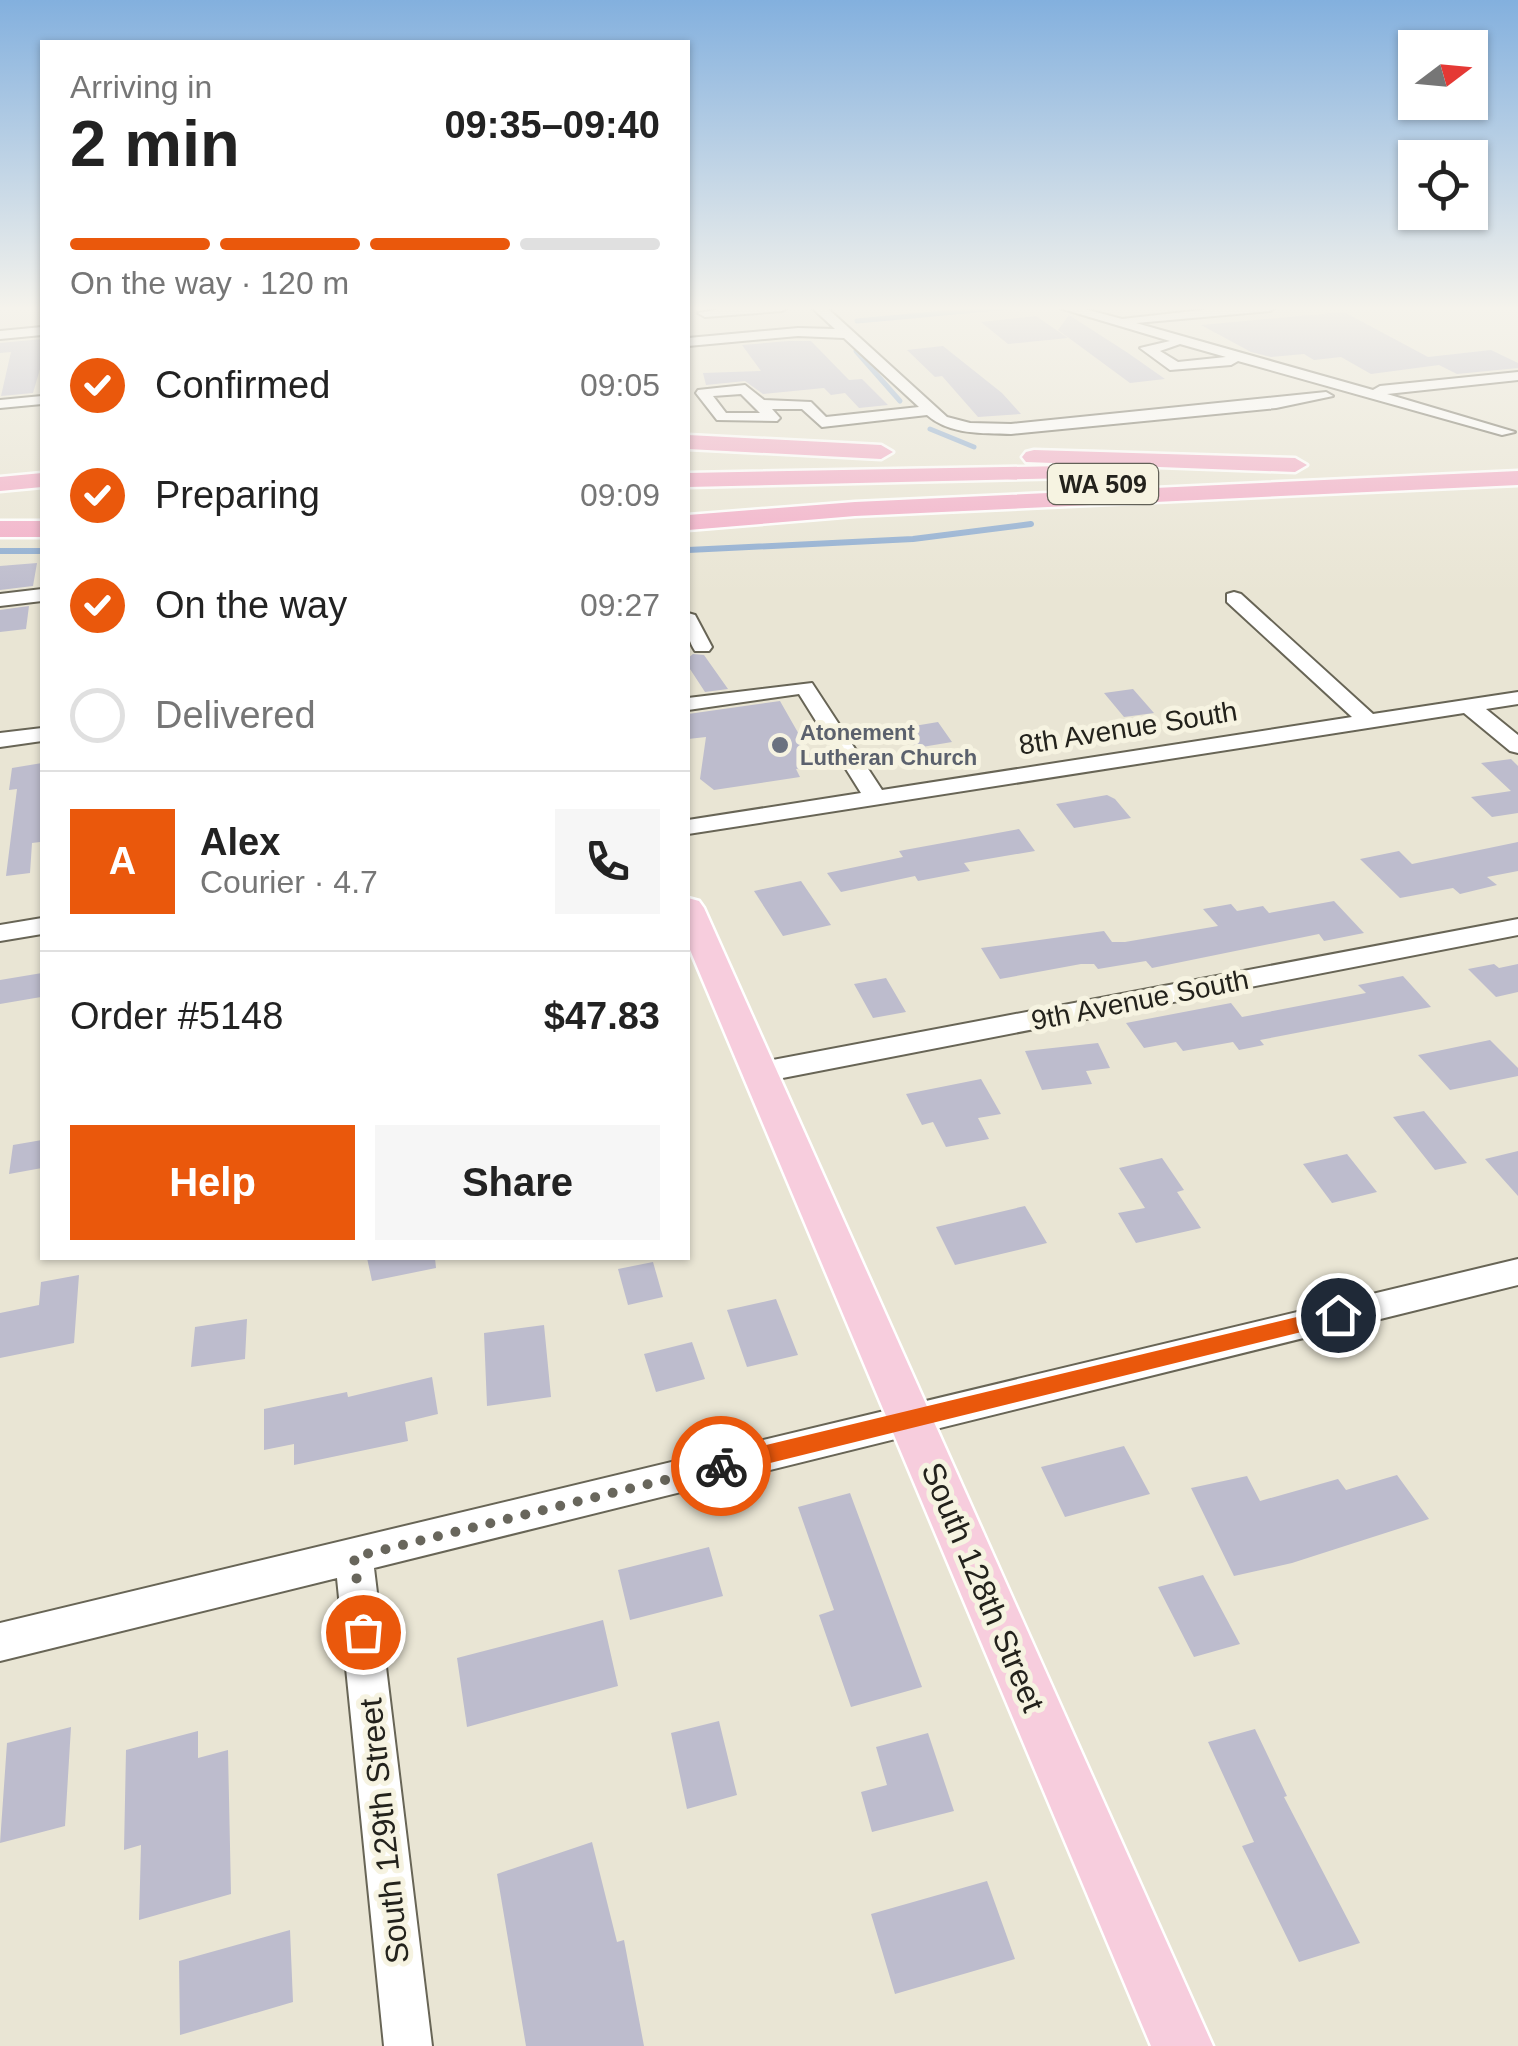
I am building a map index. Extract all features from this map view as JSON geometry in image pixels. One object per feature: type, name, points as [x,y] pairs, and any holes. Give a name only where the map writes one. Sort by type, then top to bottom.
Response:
[{"type":"highway","points":[[690,442],[1182,463],[1470,463]]},
{"type":"highway","name":"WA 509","points":[[690,480],[1518,462]]},
{"type":"highway","points":[[690,523],[855,509],[1518,477]]},
{"type":"highway","name":"WA 509","points":[[690,491],[1518,477]]},
{"type":"highway","points":[[0,484],[40,480]]},
{"type":"highway","points":[[0,496],[40,494]]},
{"type":"highway","points":[[0,509],[40,507]]},
{"type":"highway","points":[[0,529],[40,529]]},
{"type":"main road","name":"South 128th Street","points":[[690,912],[1182,2046]]},
{"type":"street","points":[[920,402],[942,420],[970,428],[1011,429],[1286,402]]},
{"type":"street","points":[[1403,402],[1507,432]]},
{"type":"street","points":[[760,404],[806,405],[822,422],[928,410]]},
{"type":"street","points":[[0,600],[40,596]]},
{"type":"street","points":[[1234,598],[1368,720]]},
{"type":"street","points":[[690,624],[702,647]]},
{"type":"street","points":[[690,704],[804,687],[876,798]]},
{"type":"street","name":"8th Avenue South","points":[[690,828],[1518,698]]},
{"type":"street","points":[[1468,706],[1518,746]]},
{"type":"street","points":[[0,740],[40,735]]},
{"type":"street","points":[[0,933],[40,926]]},
{"type":"street","name":"9th Avenue South","points":[[762,1072],[1518,927]]},
{"type":"street","points":[[0,1642],[1518,1272]]},
{"type":"street","name":"South 129th Street","points":[[354,1557],[408,2046]]},
{"type":"building","points":[[854,402],[888,405],[859,408]]},
{"type":"building","points":[[965,402],[1011,402],[1021,414],[978,417]]},
{"type":"building","points":[[37,563],[33,586],[0,590],[0,566]]},
{"type":"building","points":[[29,606],[26,629],[0,632],[0,610]]},
{"type":"building","points":[[704,655],[728,689],[705,692],[690,669],[690,656]]},
{"type":"building","points":[[1133,689],[1154,713],[1124,717],[1104,693]]},
{"type":"building","points":[[780,701],[817,766],[796,769],[800,777],[714,790],[700,779],[706,737],[690,739],[690,714]]},
{"type":"building","points":[[938,722],[952,742],[916,748],[902,728]]},
{"type":"building","points":[[1511,759],[1518,766],[1518,813],[1492,817],[1471,797],[1511,791],[1481,763]]},
{"type":"building","points":[[40,763],[40,842],[32,843],[30,873],[6,876],[17,789],[9,790],[12,768]]},
{"type":"building","points":[[1107,795],[1131,818],[1074,828],[1056,804]]},
{"type":"building","points":[[1019,829],[1035,851],[964,863],[970,871],[918,881],[915,876],[841,892],[827,873],[903,857],[899,851]]},
{"type":"building","points":[[1518,842],[1518,871],[1487,877],[1497,885],[1460,894],[1453,888],[1400,898],[1360,859],[1399,851],[1412,864]]},
{"type":"building","points":[[801,881],[831,925],[783,936],[754,891]]},
{"type":"building","points":[[1334,901],[1364,933],[1324,941],[1319,934],[1152,968],[1146,961],[1098,969],[1094,964],[1081,964],[1000,979],[981,948],[1104,931],[1112,942],[1125,942],[1218,926],[1203,909],[1231,904],[1237,911],[1263,906],[1269,913]]},
{"type":"building","points":[[1494,964],[1499,968],[1518,964],[1518,992],[1496,997],[1468,969]]},
{"type":"building","points":[[40,973],[40,997],[0,1004],[0,980]]},
{"type":"building","points":[[1403,976],[1431,1007],[1260,1040],[1264,1045],[1239,1050],[1233,1042],[1183,1051],[1176,1042],[1144,1048],[1126,1023],[1231,1003],[1242,1017],[1366,993],[1358,985]]},
{"type":"building","points":[[886,978],[906,1012],[873,1018],[854,984]]},
{"type":"building","points":[[1490,1040],[1518,1068],[1518,1076],[1450,1090],[1418,1055]]},
{"type":"building","points":[[1098,1043],[1110,1068],[1086,1071],[1092,1084],[1042,1090],[1025,1051]]},
{"type":"building","points":[[981,1079],[1001,1114],[978,1118],[989,1139],[946,1147],[933,1122],[922,1125],[906,1094]]},
{"type":"building","points":[[1424,1111],[1467,1163],[1435,1170],[1393,1117]]},
{"type":"building","points":[[40,1140],[40,1168],[9,1174],[13,1145]]},
{"type":"building","points":[[1518,1151],[1518,1196],[1485,1159]]},
{"type":"building","points":[[1347,1154],[1377,1192],[1332,1203],[1303,1164]]},
{"type":"building","points":[[1162,1158],[1184,1190],[1177,1192],[1201,1228],[1136,1243],[1118,1213],[1145,1208],[1119,1168]]},
{"type":"building","points":[[1025,1206],[1047,1243],[955,1265],[936,1227]]},
{"type":"building","points":[[367,1260],[435,1260],[436,1268],[372,1281]]},
{"type":"building","points":[[653,1262],[663,1297],[628,1305],[618,1269]]},
{"type":"building","points":[[79,1275],[74,1343],[0,1358],[0,1313],[39,1305],[41,1282]]},
{"type":"building","points":[[776,1299],[798,1355],[747,1367],[727,1310]]},
{"type":"building","points":[[247,1319],[245,1359],[191,1367],[195,1327]]},
{"type":"building","points":[[544,1325],[551,1397],[487,1406],[484,1333]]},
{"type":"building","points":[[692,1342],[705,1379],[656,1392],[644,1354]]},
{"type":"building","points":[[432,1377],[438,1414],[405,1422],[408,1441],[294,1465],[294,1444],[264,1450],[264,1409],[347,1392],[348,1397]]},
{"type":"building","points":[[1124,1446],[1150,1494],[1065,1517],[1041,1467]]},
{"type":"building","points":[[1397,1475],[1429,1519],[1292,1563],[1234,1576],[1191,1488],[1247,1476],[1260,1501],[1338,1479],[1346,1490]]},
{"type":"building","points":[[850,1493],[922,1687],[851,1707],[819,1615],[834,1610],[798,1507]]},
{"type":"building","points":[[709,1547],[723,1596],[630,1620],[618,1570]]},
{"type":"building","points":[[1203,1575],[1240,1644],[1194,1657],[1158,1587]]},
{"type":"building","points":[[603,1620],[618,1686],[467,1727],[457,1658]]},
{"type":"building","points":[[719,1721],[737,1795],[687,1809],[671,1733]]},
{"type":"building","points":[[71,1727],[65,1826],[0,1843],[7,1743]]},
{"type":"building","points":[[1255,1729],[1287,1796],[1284,1797],[1360,1943],[1299,1962],[1242,1846],[1254,1842],[1208,1742]]},
{"type":"building","points":[[198,1731],[198,1758],[228,1750],[231,1894],[139,1920],[141,1845],[124,1850],[126,1750]]},
{"type":"building","points":[[928,1733],[954,1811],[872,1832],[861,1792],[887,1785],[876,1747]]},
{"type":"building","points":[[592,1842],[617,1942],[624,1940],[644,2046],[526,2046],[497,1874]]},
{"type":"building","points":[[987,1881],[1015,1959],[895,1994],[871,1914]]},
{"type":"building","points":[[290,1930],[293,2002],[180,2035],[179,1961]]},
{"type":"waterway","points":[[930,429],[974,447]]},
{"type":"waterway","points":[[690,550],[913,539],[1031,524]]},
{"type":"waterway","points":[[0,551],[40,551]]},
{"type":"way so far","points":[[363,1632],[354,1557],[721,1466]]},
{"type":"place","name":"Atonement Lutheran Church","points":[[780,745]]},
{"type":"route","points":[[721,1466],[1338,1315]]}]
